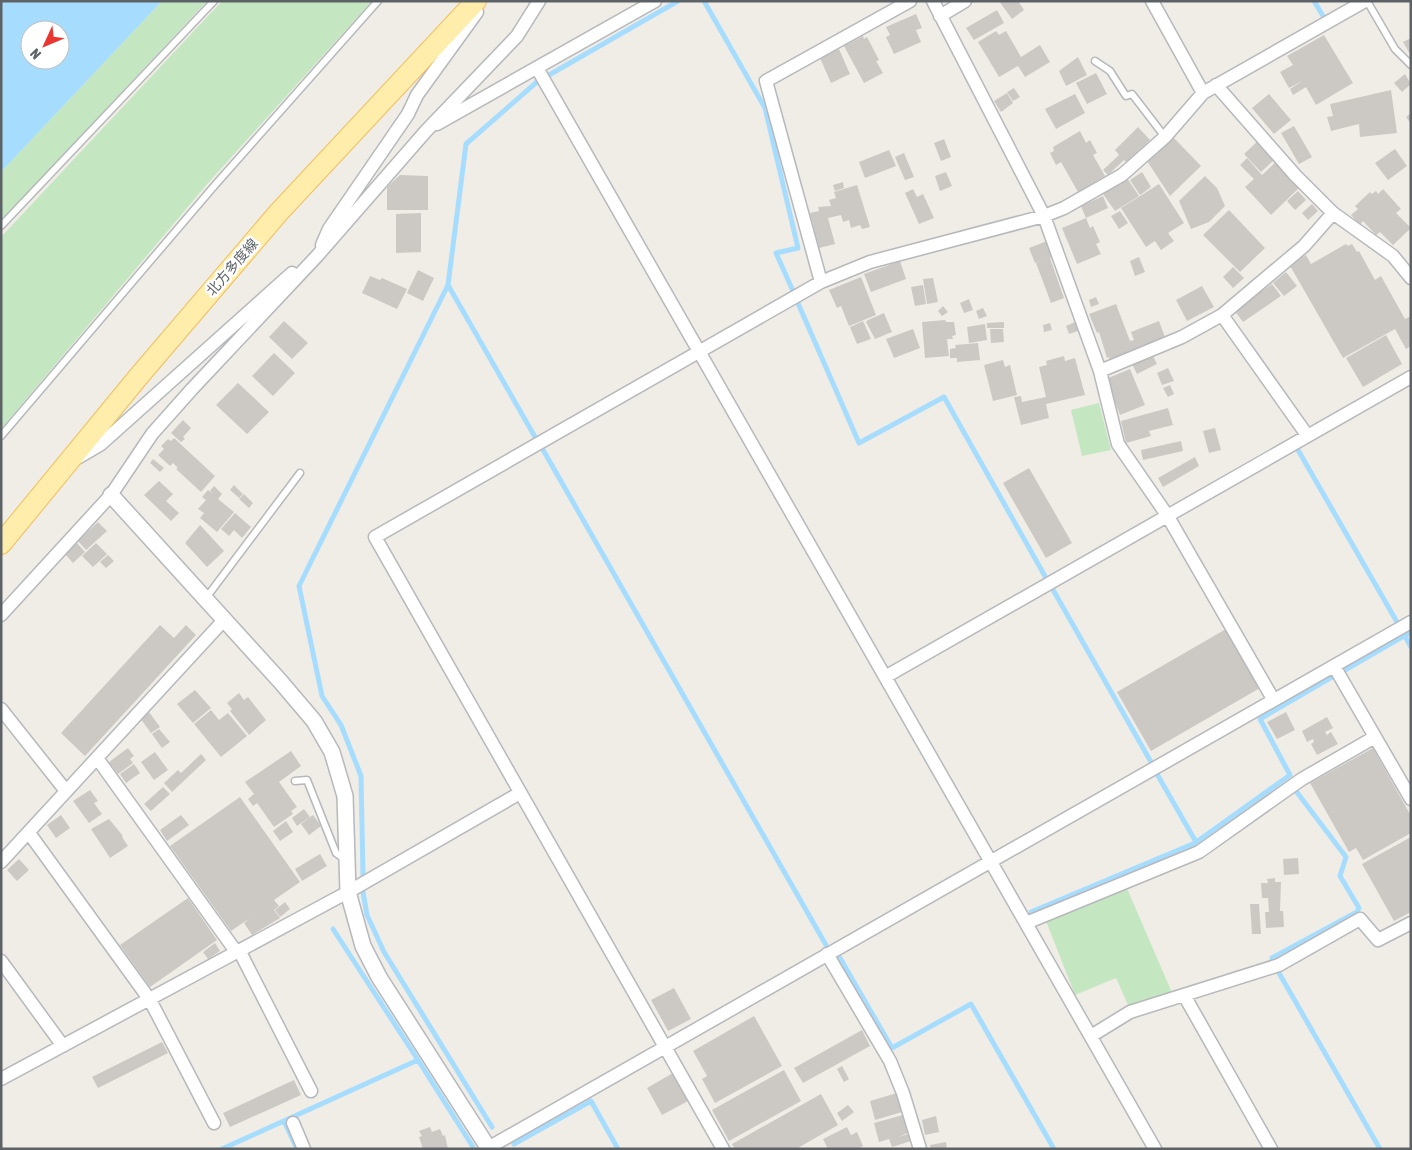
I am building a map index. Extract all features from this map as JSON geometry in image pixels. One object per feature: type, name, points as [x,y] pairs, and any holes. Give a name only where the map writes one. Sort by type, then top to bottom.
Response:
[{"type":"main road","name":"北方多度線","points":[[1,544],[66,464],[279,212],[476,1]]},
{"type":"street","points":[[66,464],[101,444],[288,275],[317,256],[329,229],[408,114],[417,95],[483,1]]},
{"type":"street","points":[[1,615],[111,495],[152,434],[317,256],[426,131],[517,36],[540,1]]},
{"type":"street","points":[[426,131],[655,1]]},
{"type":"street","points":[[821,282],[766,81],[910,1]]},
{"type":"street","points":[[932,1],[1044,216],[1100,370],[1118,444],[1167,515],[1273,700]]},
{"type":"street","points":[[940,16],[965,1]]},
{"type":"street","points":[[1152,1],[1203,93]]},
{"type":"street","points":[[723,1149],[375,536],[821,282],[870,262],[1044,216],[1091,194],[1122,174],[1165,137],[1203,93],[1366,1]]},
{"type":"street","points":[[537,68],[1156,1149]]},
{"type":"street","points":[[1216,85],[1295,175],[1333,213],[1394,256],[1411,278]]},
{"type":"street","points":[[1100,370],[1182,336],[1222,315],[1304,246],[1333,213]]},
{"type":"street","points":[[1222,315],[1307,435]]},
{"type":"street","points":[[885,677],[1411,377]]},
{"type":"street","points":[[111,495],[280,681],[314,721],[332,752],[345,796],[348,892],[363,946],[379,977],[489,1148],[1411,622]]},
{"type":"street","points":[[1,862],[224,620]]},
{"type":"street","points":[[1334,666],[1411,798]]},
{"type":"street","points":[[1,709],[66,792]]},
{"type":"street","points":[[1026,923],[1199,852],[1302,780],[1375,737]]},
{"type":"street","points":[[98,758],[238,952],[311,1091]]},
{"type":"street","points":[[1,1079],[348,892],[520,793]]},
{"type":"street","points":[[29,833],[150,1000],[214,1123]]},
{"type":"street","points":[[1091,1036],[1130,1012],[1279,965],[1360,919],[1378,940],[1411,922]]},
{"type":"street","points":[[827,954],[890,1061],[904,1092],[920,1149]]},
{"type":"street","points":[[1,960],[63,1046]]},
{"type":"street","points":[[1184,995],[1271,1149]]},
{"type":"street","points":[[293,1123],[304,1149]]},
{"type":"lane","points":[[1,226],[214,1]]},
{"type":"lane","points":[[1,436],[215,185],[378,1]]},
{"type":"lane","points":[[1366,1],[1395,49],[1411,65]]},
{"type":"lane","points":[[1094,61],[1110,71],[1126,96],[1132,94],[1165,137]]},
{"type":"lane","points":[[206,599],[300,473]]},
{"type":"lane","points":[[295,781],[307,780],[336,853],[346,860]]},
{"type":"green space","points":[[162,1],[207,1],[1,221],[1,172]]},
{"type":"green space","points":[[222,1],[372,1],[208,183],[1,429],[1,237]]},
{"type":"green space","points":[[1099,403],[1111,450],[1082,456],[1071,410]]},
{"type":"green space","points":[[1126,886],[1173,995],[1129,1007],[1116,978],[1075,995],[1046,921]]},
{"type":"water","points":[[1,1],[162,1],[1,172]]},
{"type":"building","points":[[999,1],[1018,1],[1024,10],[1012,19]]},
{"type":"building","points":[[997,10],[1004,23],[974,40],[966,28]]},
{"type":"building","points":[[916,14],[922,28],[916,30],[921,42],[894,54],[886,37],[890,35],[886,27]]},
{"type":"building","points":[[996,31],[999,35],[1006,31],[1021,57],[1040,45],[1050,62],[1025,77],[1018,66],[999,77],[978,42]]},
{"type":"building","points":[[1324,35],[1353,83],[1316,105],[1306,87],[1293,95],[1290,89],[1302,81],[1289,88],[1280,72],[1293,65],[1287,56]]},
{"type":"building","points":[[863,36],[864,39],[867,37],[879,60],[876,61],[883,73],[864,83],[844,46]]},
{"type":"building","points":[[1411,38],[1411,56],[1403,42]]},
{"type":"building","points":[[839,49],[850,74],[831,83],[820,58]]},
{"type":"building","points":[[1078,57],[1087,75],[1066,86],[1059,71]]},
{"type":"building","points":[[1096,73],[1107,94],[1087,104],[1076,83]]},
{"type":"building","points":[[1405,74],[1411,84],[1402,92],[1394,83]]},
{"type":"building","points":[[1014,88],[1020,97],[1013,101],[1007,92]]},
{"type":"building","points":[[1391,90],[1397,133],[1360,137],[1359,124],[1331,131],[1327,117],[1333,116],[1330,104]]},
{"type":"building","points":[[1007,93],[1013,103],[1001,112],[994,101]]},
{"type":"building","points":[[1075,94],[1085,113],[1056,129],[1045,109]]},
{"type":"building","points":[[1269,94],[1291,120],[1274,134],[1252,108]]},
{"type":"building","points":[[1411,113],[1411,124],[1406,117]]},
{"type":"building","points":[[1294,126],[1312,157],[1299,164],[1281,133]]},
{"type":"building","points":[[1138,127],[1150,140],[1126,162],[1124,160],[1108,175],[1103,170],[1119,155],[1115,150]]},
{"type":"building","points":[[1080,131],[1086,143],[1090,140],[1097,153],[1093,155],[1105,176],[1078,192],[1061,162],[1056,165],[1050,153],[1054,151],[1053,147]]},
{"type":"building","points":[[1173,137],[1201,166],[1170,196],[1147,161]]},
{"type":"building","points":[[944,139],[951,157],[941,161],[934,143]]},
{"type":"building","points":[[1258,141],[1275,159],[1261,172],[1244,154]]},
{"type":"building","points":[[1395,149],[1407,166],[1388,180],[1375,163]]},
{"type":"building","points":[[889,150],[896,166],[865,178],[859,162]]},
{"type":"building","points":[[904,153],[914,177],[905,180],[895,157]]},
{"type":"building","points":[[1247,158],[1262,175],[1277,161],[1300,187],[1271,215],[1245,187],[1254,179],[1240,165]]},
{"type":"building","points":[[946,172],[952,186],[940,191],[935,176]]},
{"type":"building","points":[[1142,172],[1151,187],[1140,195],[1130,180]]},
{"type":"building","points":[[400,175],[428,176],[428,210],[387,210],[387,187]]},
{"type":"building","points":[[1205,176],[1217,188],[1225,206],[1209,222],[1191,229],[1179,201]]},
{"type":"building","points":[[1127,178],[1139,196],[1115,211],[1103,194]]},
{"type":"building","points":[[843,182],[844,188],[835,191],[833,185]]},
{"type":"building","points":[[1159,184],[1184,223],[1168,233],[1174,241],[1161,250],[1155,241],[1146,247],[1121,208]]},
{"type":"building","points":[[857,185],[870,227],[862,229],[860,225],[851,228],[849,220],[843,222],[841,215],[828,218],[835,244],[819,248],[810,213],[819,211],[818,207],[831,206],[829,200],[836,198],[834,192]]},
{"type":"building","points":[[913,189],[917,197],[923,194],[934,218],[919,224],[905,193]]},
{"type":"building","points":[[1383,189],[1401,209],[1396,213],[1411,228],[1393,245],[1380,232],[1376,235],[1363,221],[1360,225],[1351,215],[1358,209],[1355,206],[1370,192],[1372,194],[1376,191],[1378,194]]},
{"type":"building","points":[[1298,191],[1306,200],[1295,210],[1287,201]]},
{"type":"building","points":[[1103,196],[1108,208],[1086,218],[1081,206]]},
{"type":"building","points":[[1312,204],[1318,211],[1308,220],[1302,213]]},
{"type":"building","points":[[1229,210],[1265,248],[1240,272],[1203,235]]},
{"type":"building","points":[[1120,211],[1128,223],[1119,229],[1111,216]]},
{"type":"building","points":[[421,213],[421,252],[396,253],[396,214]]},
{"type":"building","points":[[1086,218],[1090,228],[1093,226],[1100,242],[1096,244],[1101,254],[1077,264],[1062,228]]},
{"type":"building","points":[[1047,241],[1053,256],[1050,258],[1064,298],[1051,303],[1036,263],[1042,260],[1035,263],[1029,248]]},
{"type":"building","points":[[1346,244],[1348,246],[1352,244],[1357,252],[1359,251],[1375,280],[1381,276],[1405,319],[1411,316],[1411,346],[1406,349],[1395,329],[1343,358],[1289,264],[1306,255],[1311,264]]},
{"type":"building","points":[[1139,257],[1145,272],[1135,276],[1130,261]]},
{"type":"building","points":[[900,261],[906,279],[871,292],[864,274]]},
{"type":"building","points":[[1233,267],[1244,278],[1233,288],[1223,277]]},
{"type":"building","points":[[418,270],[434,278],[423,301],[407,293]]},
{"type":"building","points":[[1286,272],[1297,286],[1284,296],[1273,283]]},
{"type":"building","points":[[370,276],[380,280],[382,278],[407,289],[397,309],[362,293]]},
{"type":"building","points":[[861,277],[876,315],[849,326],[841,306],[837,308],[829,290]]},
{"type":"building","points":[[933,278],[938,302],[927,304],[923,279]]},
{"type":"building","points":[[1272,284],[1281,296],[1243,322],[1234,310]]},
{"type":"building","points":[[923,285],[926,304],[915,306],[911,287]]},
{"type":"building","points":[[1202,286],[1214,307],[1187,321],[1176,300]]},
{"type":"building","points":[[1096,297],[1099,304],[1091,307],[1089,300]]},
{"type":"building","points":[[969,299],[973,310],[964,313],[960,303]]},
{"type":"building","points":[[1116,304],[1130,341],[1134,340],[1131,332],[1159,321],[1165,337],[1129,351],[1131,354],[1110,362],[1099,332],[1097,333],[1089,314]]},
{"type":"building","points":[[943,306],[948,312],[942,316],[938,311]]},
{"type":"building","points":[[983,308],[987,316],[979,319],[976,311]]},
{"type":"building","points":[[884,313],[892,332],[875,339],[866,322]]},
{"type":"building","points":[[945,320],[946,322],[954,322],[956,335],[952,336],[953,339],[947,339],[949,356],[925,358],[922,322]]},
{"type":"building","points":[[284,321],[308,343],[292,359],[269,337]]},
{"type":"building","points":[[863,321],[871,339],[857,344],[850,327]]},
{"type":"building","points":[[1004,322],[1004,328],[987,328],[987,323]]},
{"type":"building","points":[[1075,322],[1078,331],[1069,334],[1066,326]]},
{"type":"building","points":[[1050,323],[1052,330],[1044,332],[1043,325]]},
{"type":"building","points":[[985,324],[987,340],[969,343],[967,327]]},
{"type":"building","points":[[913,329],[920,348],[894,358],[886,339]]},
{"type":"building","points":[[990,329],[1003,329],[1004,342],[991,343]]},
{"type":"building","points":[[1386,335],[1402,364],[1363,387],[1346,358]]},
{"type":"building","points":[[978,343],[980,360],[957,362],[957,358],[950,358],[950,349],[956,348],[955,345]]},
{"type":"building","points":[[274,353],[295,373],[273,396],[252,376]]},
{"type":"building","points":[[1152,354],[1157,364],[1137,374],[1132,364]]},
{"type":"building","points":[[1064,356],[1065,361],[1075,358],[1085,395],[1046,404],[1049,418],[1021,425],[1014,397],[1021,396],[1022,402],[1046,397],[1039,367],[1047,365],[1046,361]]},
{"type":"building","points":[[1003,360],[1005,367],[1010,365],[1017,395],[993,401],[984,365]]},
{"type":"building","points":[[1168,368],[1174,381],[1162,385],[1157,373]]},
{"type":"building","points":[[1130,369],[1145,405],[1120,415],[1106,379]]},
{"type":"building","points":[[238,383],[269,412],[247,434],[216,405]]},
{"type":"building","points":[[1170,385],[1174,394],[1168,397],[1163,388]]},
{"type":"building","points":[[1168,408],[1173,425],[1149,431],[1151,436],[1126,443],[1121,421]]},
{"type":"building","points":[[183,420],[191,428],[183,437],[185,439],[181,442],[171,433]]},
{"type":"building","points":[[1215,428],[1221,450],[1209,453],[1203,431]]},
{"type":"building","points":[[174,438],[215,476],[201,492],[176,469],[178,468],[173,463],[170,466],[158,455],[164,449],[161,446],[168,439],[171,441]]},
{"type":"building","points":[[1181,441],[1183,451],[1143,460],[1141,450]]},
{"type":"building","points":[[1195,457],[1199,466],[1163,487],[1158,478]]},
{"type":"building","points":[[153,459],[164,468],[160,472],[150,463]]},
{"type":"building","points":[[1029,468],[1072,543],[1046,558],[1003,483]]},
{"type":"building","points":[[159,481],[173,494],[166,501],[179,513],[171,521],[144,495]]},
{"type":"building","points":[[234,485],[243,494],[239,498],[230,490]]},
{"type":"building","points":[[214,486],[222,494],[218,499],[234,512],[217,532],[200,518],[204,513],[198,509],[206,500],[202,497],[208,490],[214,495],[210,491]]},
{"type":"building","points":[[244,494],[253,503],[249,508],[239,499]]},
{"type":"building","points":[[235,513],[251,527],[242,538],[234,530],[229,536],[221,529]]},
{"type":"building","points":[[98,522],[107,531],[86,550],[78,541]]},
{"type":"building","points":[[200,525],[224,551],[207,567],[185,543]]},
{"type":"building","points":[[77,543],[85,552],[73,563],[65,554]]},
{"type":"building","points":[[96,543],[107,554],[93,567],[82,556]]},
{"type":"building","points":[[108,555],[114,561],[106,568],[100,562]]},
{"type":"building","points":[[160,625],[174,638],[186,625],[196,635],[85,756],[61,733]]},
{"type":"building","points":[[1226,629],[1260,688],[1151,751],[1117,692]]},
{"type":"building","points":[[195,690],[211,708],[193,723],[177,704]]},
{"type":"building","points":[[239,693],[244,700],[248,697],[266,720],[249,735],[230,711],[232,709],[227,703]]},
{"type":"building","points":[[211,710],[219,720],[228,713],[247,736],[221,757],[194,724]]},
{"type":"building","points":[[149,712],[160,727],[151,733],[140,718]]},
{"type":"building","points":[[1286,712],[1295,730],[1277,739],[1267,722]]},
{"type":"building","points":[[1327,717],[1333,728],[1325,732],[1327,735],[1331,732],[1338,744],[1317,755],[1311,744],[1314,742],[1313,739],[1307,742],[1302,731]]},
{"type":"building","points":[[159,729],[170,742],[162,748],[152,734]]},
{"type":"building","points":[[128,748],[134,756],[130,759],[133,763],[118,774],[109,762]]},
{"type":"building","points":[[1373,748],[1411,816],[1411,833],[1363,860],[1356,848],[1349,852],[1310,783]]},
{"type":"building","points":[[291,751],[301,766],[279,782],[297,807],[291,811],[293,814],[274,827],[257,803],[253,806],[248,799],[254,794],[245,782]]},
{"type":"building","points":[[155,752],[168,770],[154,780],[141,762]]},
{"type":"building","points":[[201,754],[206,760],[172,792],[164,783],[178,770],[181,773]]},
{"type":"building","points":[[134,764],[140,773],[126,783],[120,774]]},
{"type":"building","points":[[163,787],[170,794],[151,811],[144,804]]},
{"type":"building","points":[[90,790],[98,801],[94,803],[102,814],[89,823],[73,801]]},
{"type":"building","points":[[240,797],[300,882],[274,900],[279,906],[274,910],[280,918],[252,935],[244,923],[250,918],[231,931],[170,846]]},
{"type":"building","points":[[304,809],[310,817],[297,826],[292,818]]},
{"type":"building","points":[[61,815],[70,828],[56,838],[47,825]]},
{"type":"building","points":[[181,815],[189,825],[167,841],[160,830]]},
{"type":"building","points":[[313,815],[321,826],[309,835],[301,824]]},
{"type":"building","points":[[109,819],[123,836],[128,846],[110,858],[91,829]]},
{"type":"building","points":[[286,821],[293,832],[280,841],[273,831]]},
{"type":"building","points":[[1411,837],[1411,912],[1394,921],[1362,864]]},
{"type":"building","points":[[320,854],[327,866],[302,881],[295,869]]},
{"type":"building","points":[[1298,858],[1299,874],[1284,875],[1283,859]]},
{"type":"building","points":[[19,859],[29,870],[17,881],[7,870]]},
{"type":"building","points":[[1275,878],[1275,882],[1281,882],[1280,911],[1283,911],[1284,927],[1266,928],[1265,912],[1269,912],[1268,898],[1262,898],[1261,883],[1268,883],[1267,879]]},
{"type":"building","points":[[188,898],[217,940],[150,987],[120,945]]},
{"type":"building","points":[[285,902],[290,909],[280,917],[275,910]]},
{"type":"building","points":[[1250,904],[1259,904],[1261,934],[1252,934]]},
{"type":"building","points":[[215,943],[220,951],[208,959],[203,952]]},
{"type":"building","points":[[674,988],[691,1019],[668,1031],[651,1000]]},
{"type":"building","points":[[754,1016],[782,1066],[715,1103],[702,1079],[707,1076],[693,1051]]},
{"type":"building","points":[[862,1030],[870,1046],[803,1083],[794,1068]]},
{"type":"building","points":[[162,1042],[168,1053],[98,1088],[92,1077]]},
{"type":"building","points":[[842,1066],[849,1079],[844,1082],[837,1069]]},
{"type":"building","points":[[784,1070],[801,1101],[729,1141],[712,1110]]},
{"type":"building","points":[[673,1073],[688,1101],[662,1115],[647,1088]]},
{"type":"building","points":[[294,1080],[301,1095],[230,1127],[223,1113]]},
{"type":"building","points":[[897,1093],[902,1112],[875,1120],[870,1101]]},
{"type":"building","points":[[821,1094],[838,1125],[796,1149],[735,1149],[732,1144]]},
{"type":"building","points":[[848,1105],[854,1112],[842,1121],[837,1113]]},
{"type":"building","points":[[903,1115],[908,1133],[898,1137],[908,1134],[911,1141],[892,1147],[889,1139],[879,1142],[874,1123]]},
{"type":"building","points":[[936,1116],[939,1132],[925,1135],[922,1120]]},
{"type":"building","points":[[430,1127],[432,1132],[440,1129],[443,1136],[445,1135],[448,1149],[423,1149],[419,1137],[422,1136],[419,1131]]},
{"type":"building","points":[[847,1127],[851,1135],[857,1132],[863,1146],[857,1149],[828,1149],[823,1139]]},
{"type":"building","points":[[946,1142],[947,1149],[931,1149],[930,1145]]},
{"type":"waterway","points":[[549,75],[678,1]]},
{"type":"waterway","points":[[704,1],[765,108],[798,248],[776,253],[793,291]]},
{"type":"waterway","points":[[1314,1],[1323,16]]},
{"type":"waterway","points":[[363,877],[361,776],[341,725],[322,696],[299,586],[448,285],[466,144],[538,81]]},
{"type":"waterway","points":[[448,285],[535,437]]},
{"type":"waterway","points":[[797,301],[859,443],[944,397],[1046,578]]},
{"type":"waterway","points":[[542,448],[826,945]]},
{"type":"waterway","points":[[1298,450],[1397,622]]},
{"type":"waterway","points":[[1052,588],[1151,762]]},
{"type":"waterway","points":[[1345,670],[1411,632]]},
{"type":"waterway","points":[[1403,633],[1411,647]]},
{"type":"waterway","points":[[1031,912],[1195,843],[1290,775],[1260,719],[1332,677]]},
{"type":"waterway","points":[[1157,774],[1196,842]]},
{"type":"waterway","points":[[1273,963],[1272,958],[1357,912],[1359,908],[1340,876],[1346,857],[1296,791]]},
{"type":"waterway","points":[[363,892],[367,915],[384,952],[492,1127]]},
{"type":"waterway","points":[[333,929],[418,1060]]},
{"type":"waterway","points":[[840,958],[892,1048],[971,1004],[1054,1149]]},
{"type":"waterway","points":[[1279,973],[1380,1149]]},
{"type":"waterway","points":[[222,1149],[418,1060],[473,1147]]},
{"type":"waterway","points":[[514,1144],[591,1101],[618,1149]]},
{"type":"waterway","points":[[284,1121],[297,1149]]}]
